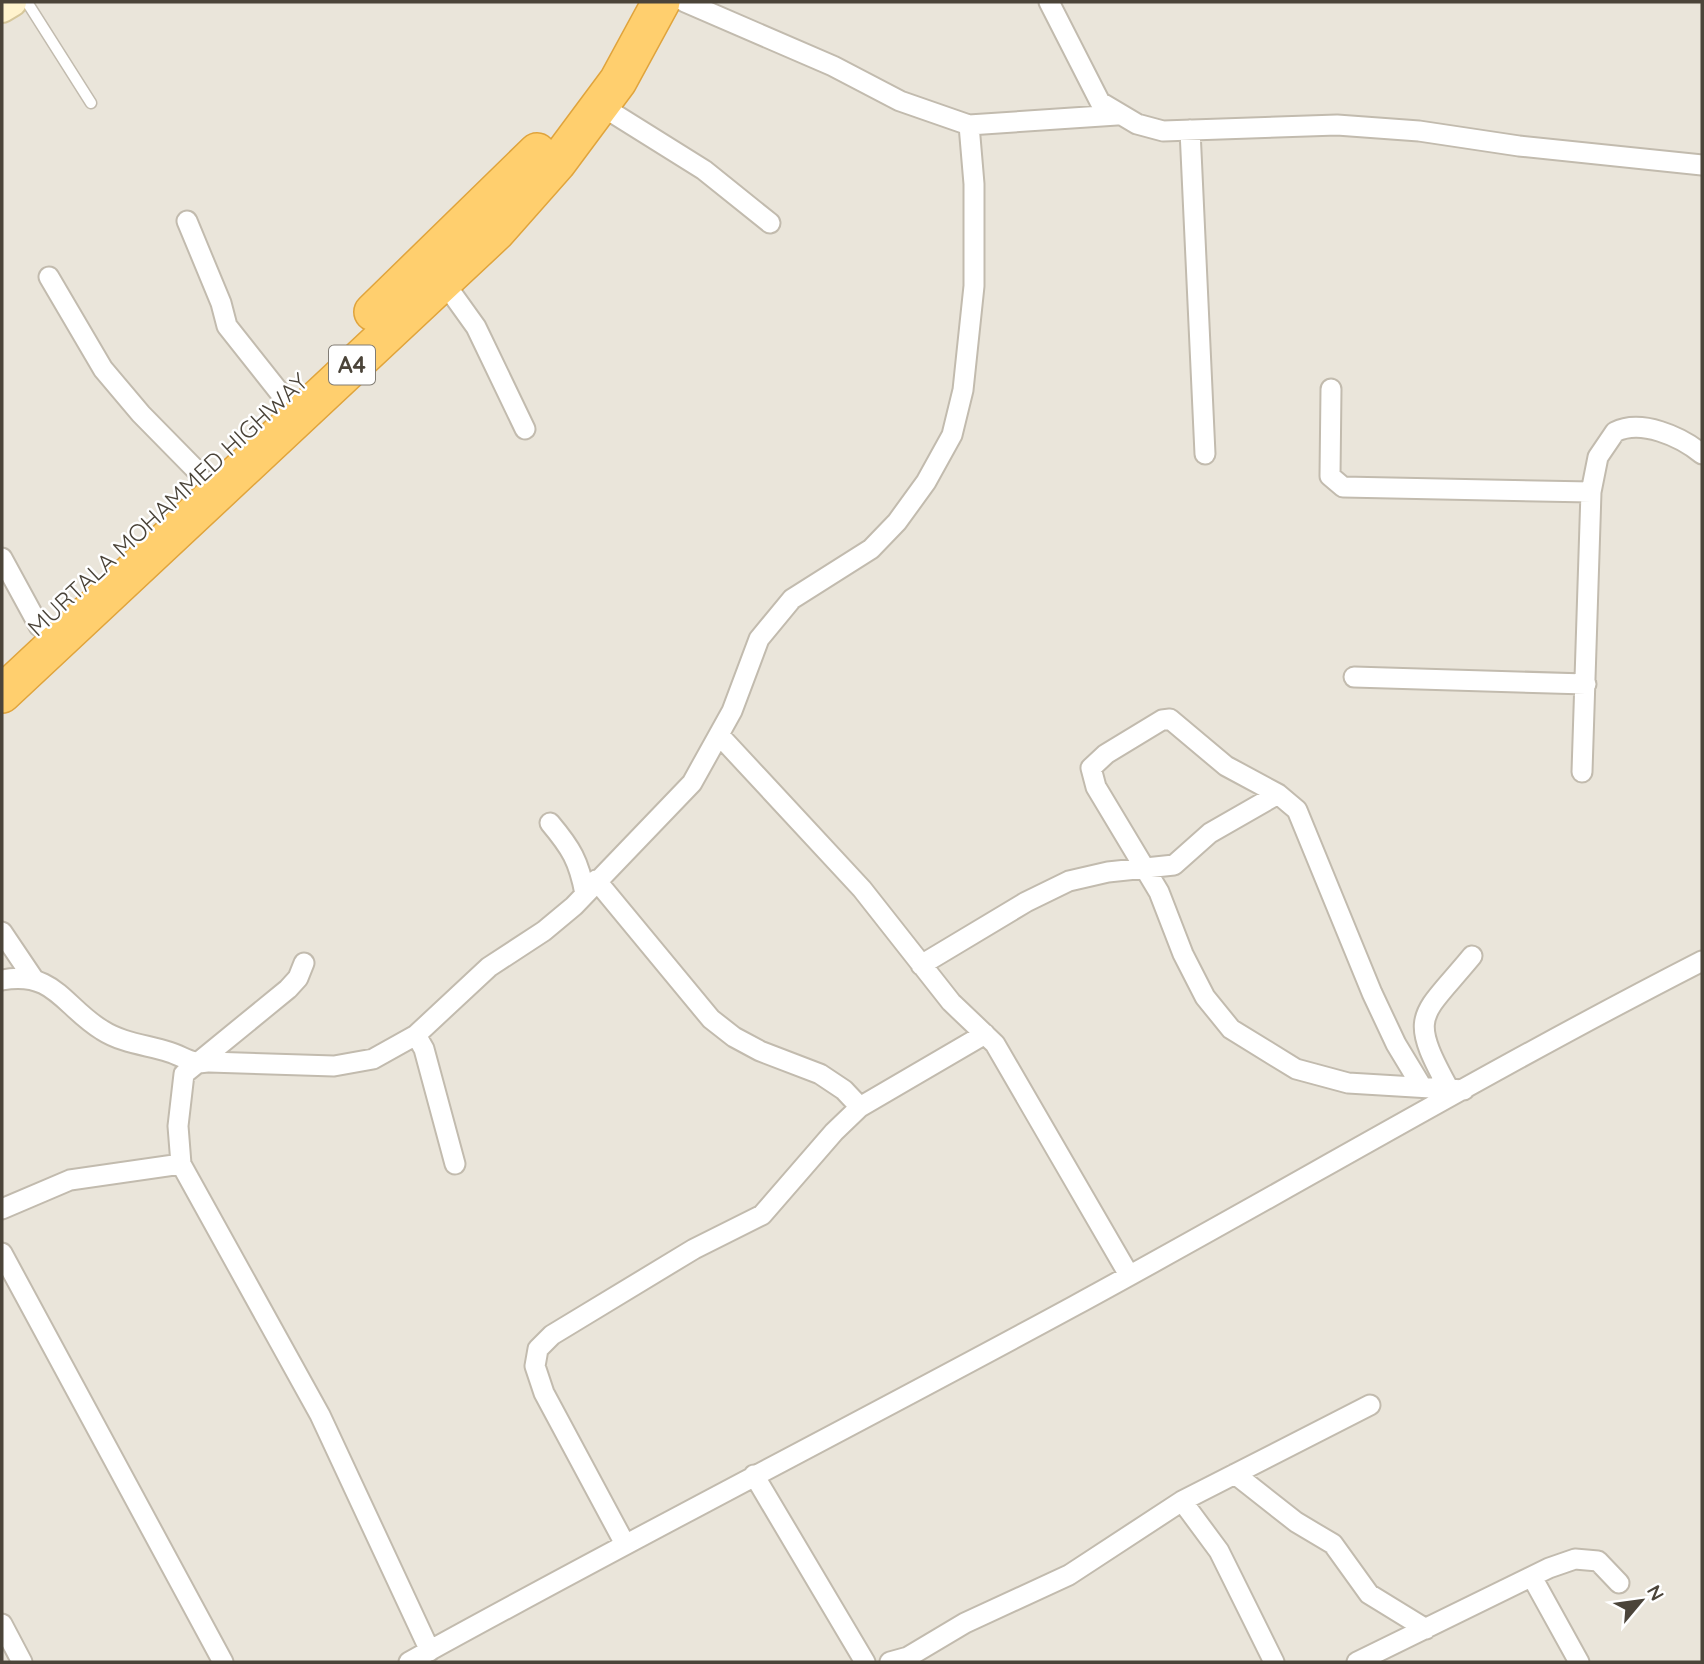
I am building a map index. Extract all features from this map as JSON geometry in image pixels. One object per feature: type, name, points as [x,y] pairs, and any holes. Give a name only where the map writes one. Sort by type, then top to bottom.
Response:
[{"type":"highway","name":"MURTALA MOHAMMED HIGHWAY","points":[[2,661],[200,473],[284,398],[535,155],[568,115],[634,2]]},
{"type":"highway","name":"A4","points":[[2,694],[505,223],[557,163],[618,80],[661,2]]},
{"type":"street","points":[[2,8],[12,2]]},
{"type":"street","points":[[685,2],[833,66],[900,102],[969,125],[1117,115]]},
{"type":"street","points":[[1049,2],[1100,102],[1117,115],[1163,131],[1337,125],[1419,131],[1519,146],[1702,165]]},
{"type":"street","points":[[600,105],[704,170],[770,223]]},
{"type":"street","points":[[2,980],[33,978],[52,987],[113,1037],[169,1052],[195,1065],[209,1062],[334,1066],[373,1059],[416,1035],[489,967],[544,932],[692,783],[720,736],[759,639],[792,599],[871,549],[897,522],[926,482],[952,435],[963,390],[974,286],[974,184],[969,125]]},
{"type":"street","points":[[1190,130],[1205,454]]},
{"type":"street","points":[[187,221],[221,303],[227,326],[284,398]]},
{"type":"street","points":[[49,277],[103,369],[141,414],[200,473]]},
{"type":"street","points":[[443,281],[476,327],[525,429]]},
{"type":"street","points":[[1331,389],[1330,476],[1343,487],[1591,492]]},
{"type":"street","points":[[1583,772],[1591,492],[1598,457],[1608,439],[1623,428],[1649,428],[1694,447],[1702,454]]},
{"type":"street","points":[[2,558],[39,626]]},
{"type":"street","points":[[1354,677],[1586,684]]},
{"type":"street","points":[[1422,1087],[1396,1044],[1372,993],[1297,810],[1278,794],[1226,766],[1176,723],[1162,720],[1106,754],[1091,768],[1096,787],[1145,866],[1205,997],[1231,1029],[1296,1069],[1348,1083],[1457,1089]]},
{"type":"street","points":[[720,736],[862,889],[951,1002],[1004,1055],[1129,1275]]},
{"type":"street","points":[[922,965],[1026,902],[1069,880],[1145,866],[1174,865],[1210,833],[1278,794]]},
{"type":"street","points":[[550,823],[572,849],[591,887],[710,1018],[734,1037],[760,1051],[789,1059],[820,1074],[844,1090],[860,1107]]},
{"type":"street","points":[[2,932],[33,978]]},
{"type":"street","points":[[1457,1089],[1430,1054],[1422,1030],[1426,1011],[1472,956]]},
{"type":"street","points":[[409,1662],[1129,1275],[1457,1089],[1702,961]]},
{"type":"street","points":[[304,963],[298,978],[288,989],[184,1074],[180,1095],[181,1164],[320,1415],[430,1651]]},
{"type":"street","points":[[625,1544],[544,1393],[535,1366],[538,1349],[552,1335],[694,1249],[762,1214],[834,1132],[860,1107],[985,1034]]},
{"type":"street","points":[[416,1035],[424,1049],[455,1164]]},
{"type":"street","points":[[2,1209],[70,1180],[181,1164]]},
{"type":"street","points":[[2,1253],[223,1662]]},
{"type":"street","points":[[890,1662],[908,1657],[965,1623],[1069,1575],[1182,1501],[1370,1405]]},
{"type":"street","points":[[1235,1474],[1296,1522],[1333,1544],[1369,1594],[1426,1629]]},
{"type":"street","points":[[754,1475],[865,1662]]},
{"type":"street","points":[[1182,1501],[1219,1551],[1274,1662]]},
{"type":"street","points":[[1357,1662],[1575,1559],[1589,1557],[1598,1560],[1619,1583]]},
{"type":"street","points":[[1532,1577],[1579,1662]]},
{"type":"street","points":[[2,1624],[22,1662]]},
{"type":"lane","points":[[27,2],[91,103]]},
{"type":"shaded area","points":[[2,2],[1702,2],[1702,1662],[2,1662]]}]
